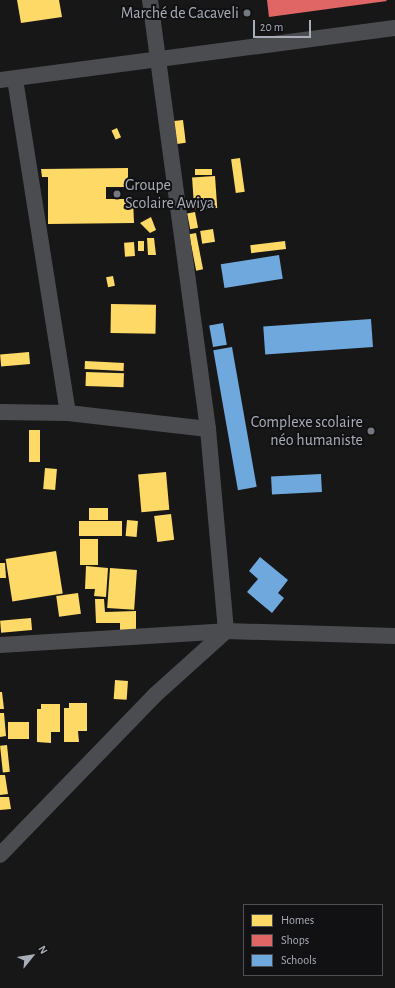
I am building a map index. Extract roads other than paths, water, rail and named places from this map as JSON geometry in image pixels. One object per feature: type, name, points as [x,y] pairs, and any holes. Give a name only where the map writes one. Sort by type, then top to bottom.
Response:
[{"type":"street","points":[[150,0],[156,58],[208,429],[226,631]]},
{"type":"street","points":[[68,414],[7,79],[156,58],[395,28]]},
{"type":"street","points":[[0,412],[68,414],[208,429]]},
{"type":"street","points":[[0,855],[155,695],[226,631]]},
{"type":"street","points":[[0,645],[226,631],[395,636]]},
{"type":"place","name":"Marché de Cacaveli","points":[[247,13]]},
{"type":"place","name":"Groupe Scolaire Awiya","points":[[117,194]]},
{"type":"place","name":"Complexe scolaire néo humaniste","points":[[371,431]]}]
